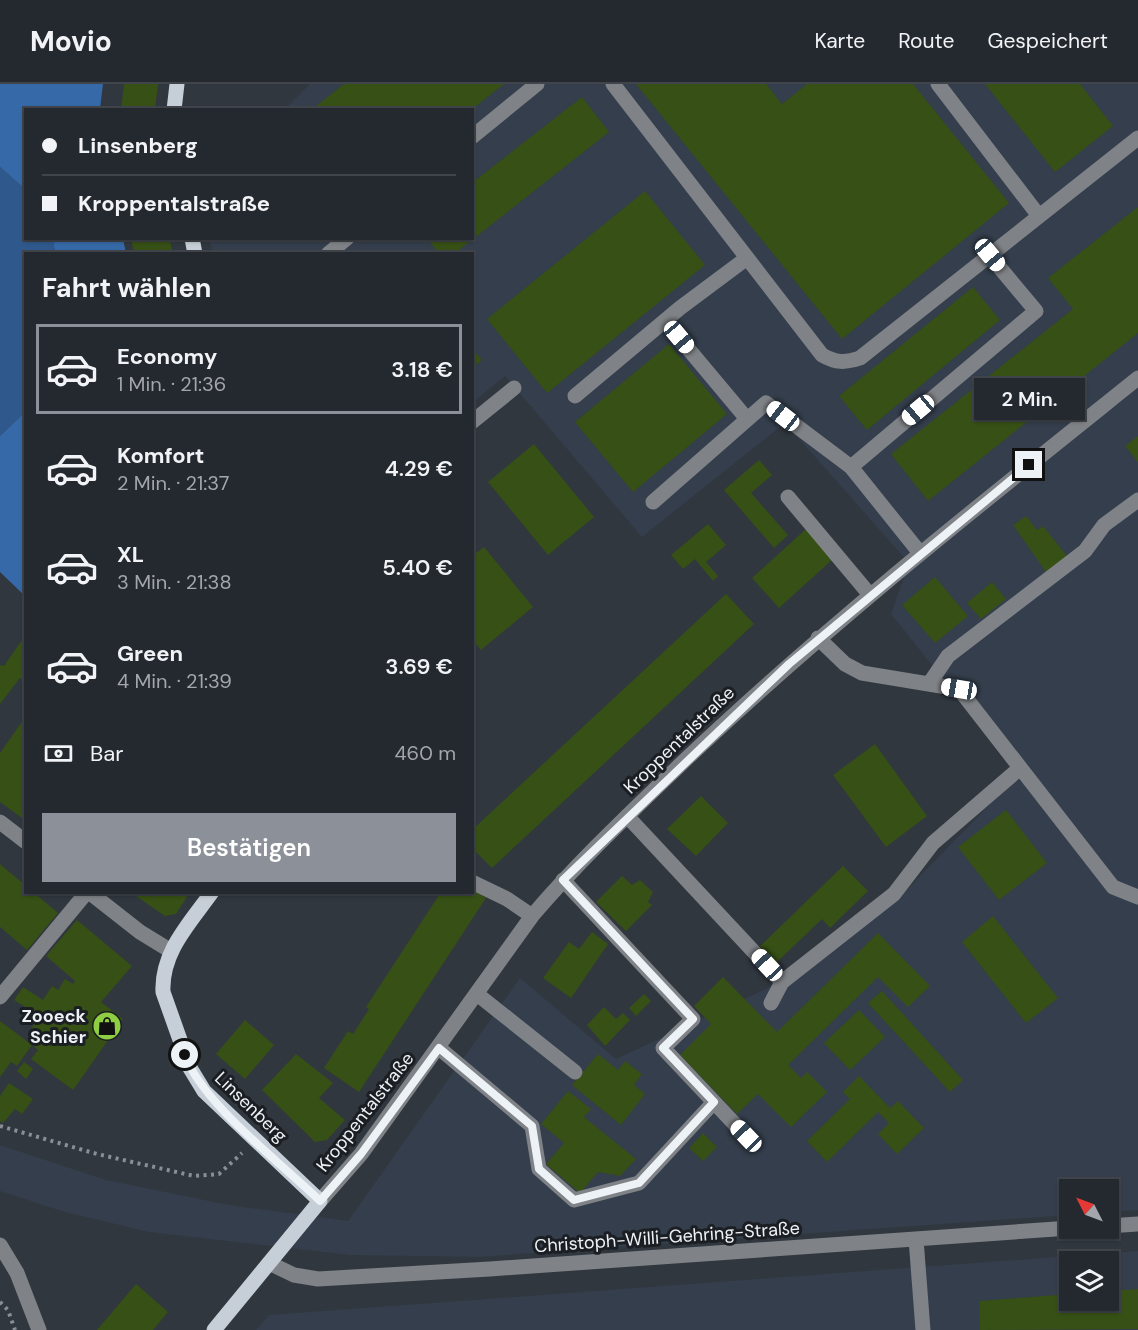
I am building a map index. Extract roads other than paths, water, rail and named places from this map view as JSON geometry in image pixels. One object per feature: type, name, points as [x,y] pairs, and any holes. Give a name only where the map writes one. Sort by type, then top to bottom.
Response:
[{"type":"main road","points":[[174,108],[177,84]]},
{"type":"main road","name":"Linsenberg","points":[[211,894],[171,951],[164,966],[163,992],[190,1068],[204,1091],[320,1201]]},
{"type":"main road","points":[[214,1330],[320,1201]]},
{"type":"street","points":[[474,135],[537,84]]},
{"type":"street","points":[[613,84],[822,355],[833,362],[846,363],[860,358],[1138,138]]},
{"type":"street","points":[[938,84],[1039,216]]},
{"type":"street","points":[[330,252],[345,240]]},
{"type":"street","points":[[851,467],[1036,311],[990,255]]},
{"type":"street","points":[[575,396],[665,321],[747,258]]},
{"type":"street","points":[[665,321],[747,419]]},
{"type":"street","name":"Kroppentalstraße","points":[[320,1201],[361,1154],[532,916],[563,880],[744,704],[818,638],[1138,378]]},
{"type":"street","points":[[474,420],[514,388]]},
{"type":"street","points":[[653,502],[766,403],[851,467],[920,553]]},
{"type":"street","points":[[788,497],[870,595]]},
{"type":"street","points":[[929,684],[948,656],[1085,551],[1104,525],[1138,500]]},
{"type":"street","points":[[818,638],[844,664],[862,673],[959,689],[1113,887],[1138,897]]},
{"type":"street","points":[[771,1003],[783,982],[894,894],[933,843],[1020,768]]},
{"type":"street","points":[[627,816],[783,982]]},
{"type":"street","points":[[0,822],[24,840]]},
{"type":"street","points":[[563,880],[693,1019],[663,1048],[746,1136]]},
{"type":"street","points":[[474,883],[507,899],[532,916]]},
{"type":"street","points":[[0,997],[86,894]]},
{"type":"street","points":[[91,894],[140,932],[171,951]]},
{"type":"street","points":[[477,994],[575,1072]]},
{"type":"street","points":[[439,1048],[532,1126],[539,1169],[574,1200],[639,1183],[714,1102]]},
{"type":"street","points":[[1119,1225],[1138,1224]]},
{"type":"street","name":"Christoph-Willi-Gehring-Straße","points":[[269,1263],[294,1275],[318,1279],[1059,1229]]},
{"type":"street","points":[[916,1239],[923,1330]]},
{"type":"street","points":[[0,1245],[17,1273],[39,1330]]},
{"type":"place","name":"Zooeck Schier","points":[[107,1026]]}]
